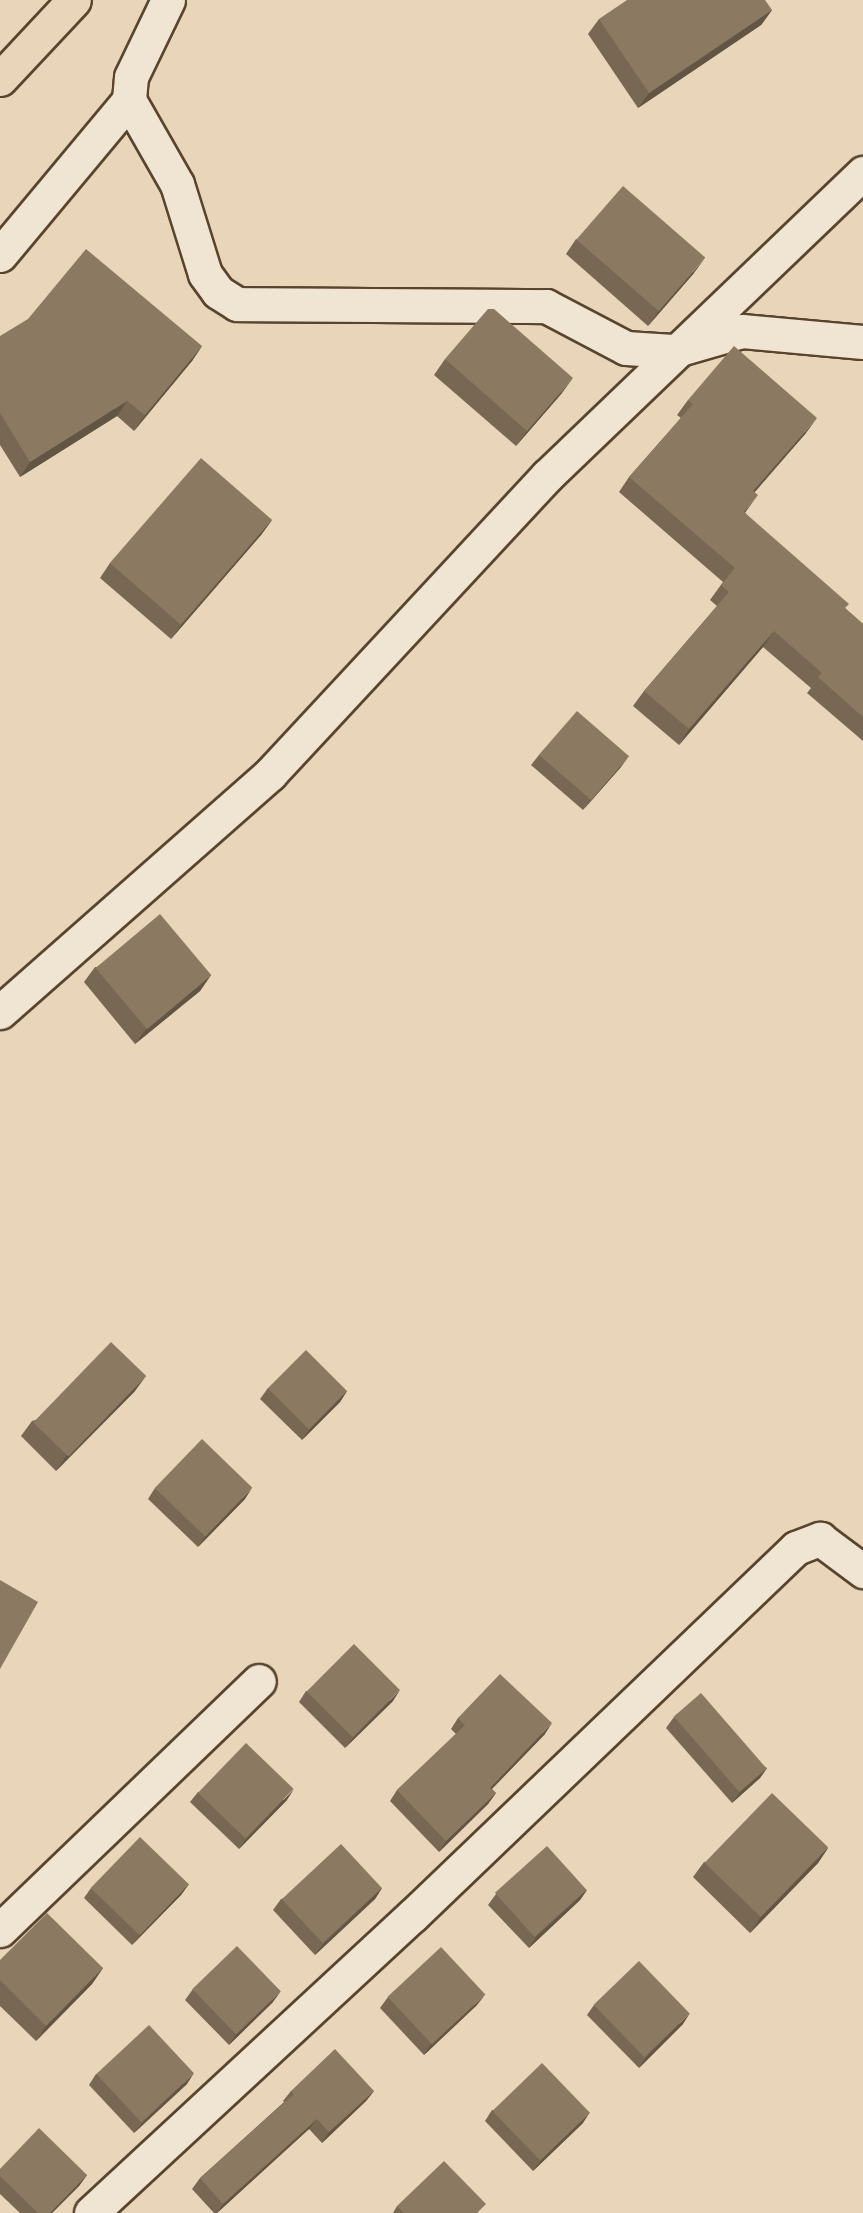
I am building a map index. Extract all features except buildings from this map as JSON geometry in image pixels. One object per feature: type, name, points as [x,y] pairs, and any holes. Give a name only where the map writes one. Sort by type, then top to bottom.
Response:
[{"type":"highway","points":[[0,79],[74,0]]},
{"type":"street","points":[[168,0],[131,77],[129,100],[177,184],[205,274],[218,292],[237,304],[546,306],[626,348],[673,351],[742,331],[863,342]]},
{"type":"street","points":[[0,255],[129,100]]},
{"type":"street","points":[[0,1012],[270,774],[547,476],[673,351],[863,173]]},
{"type":"street","points":[[91,2213],[412,1916],[796,1548],[820,1539],[863,1571]]},
{"type":"street","points":[[0,1930],[259,1681]]}]
